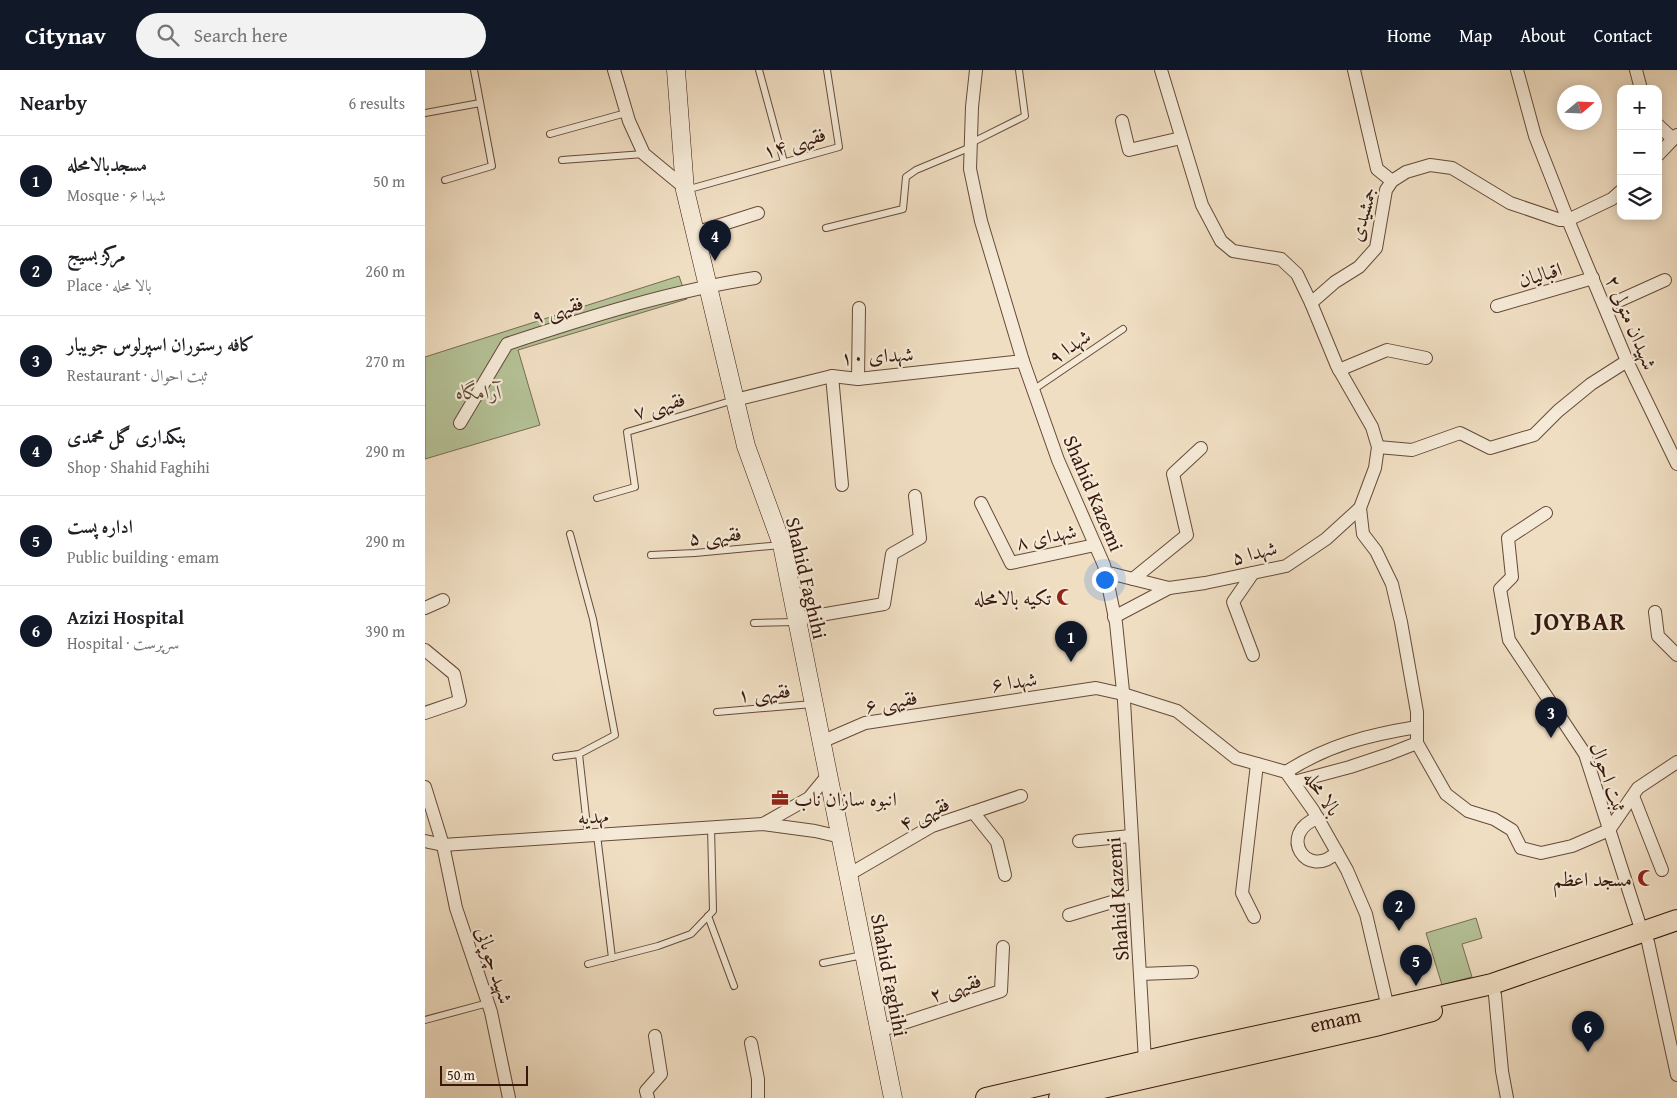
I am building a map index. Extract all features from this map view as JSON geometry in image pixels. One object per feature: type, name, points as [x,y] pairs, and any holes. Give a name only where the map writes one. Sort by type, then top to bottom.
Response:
[{"type":"main road","name":"Shahid Faghihi","points":[[676,70],[685,189],[746,446],[782,545],[893,1098]]},
{"type":"main road","name":"emam","points":[[986,1098],[1066,1093],[1375,1026],[1494,989],[1645,937],[1677,920]]},
{"type":"main road","name":"emam","points":[[1645,937],[1677,932]]},
{"type":"main road","name":"emam","points":[[1066,1093],[1145,1061],[1388,1008],[1494,989]]},
{"type":"street","points":[[614,70],[626,113],[644,154],[685,189]]},
{"type":"street","name":"Shahid Kazemi","points":[[976,70],[970,168],[981,221],[1033,390],[1058,460],[1105,572],[1114,618],[1123,694],[1145,1061]]},
{"type":"street","points":[[1161,70],[1202,205],[1221,242],[1233,251],[1281,259],[1297,274],[1339,370],[1372,427],[1378,447],[1375,468],[1360,508],[1363,534],[1376,551],[1392,584],[1401,622],[1417,712],[1417,743],[1446,794],[1468,811],[1494,819],[1511,830],[1521,848],[1541,853],[1572,846],[1609,830],[1638,788],[1677,762]]},
{"type":"street","points":[[1354,70],[1377,169],[1392,181]]},
{"type":"street","name":"شهیدان متولی ۲","points":[[1517,70],[1535,136],[1568,220],[1627,361],[1677,464]]},
{"type":"street","points":[[1636,70],[1640,85]]},
{"type":"street","points":[[1122,121],[1129,150],[1181,138]]},
{"type":"street","points":[[1662,128],[1675,137],[1662,151]]},
{"type":"street","name":"جمشیدی","points":[[1311,303],[1335,282],[1359,267],[1376,248],[1386,190],[1392,181],[1406,172],[1430,165],[1452,168],[1510,203],[1560,220],[1568,220]]},
{"type":"street","points":[[1568,220],[1612,199],[1617,195]]},
{"type":"street","points":[[695,233],[758,213]]},
{"type":"street","name":"فقیهی ۹","points":[[460,423],[507,344],[559,326],[707,285],[755,278]]},
{"type":"street","name":"اقبالیان","points":[[1497,306],[1593,278]]},
{"type":"street","points":[[1605,307],[1665,280]]},
{"type":"street","points":[[858,379],[859,308]]},
{"type":"street","points":[[1339,370],[1387,350],[1426,358]]},
{"type":"street","name":"شهدای ۱۰","points":[[735,400],[832,376],[858,379],[1023,361]]},
{"type":"street","points":[[1378,447],[1412,450],[1460,433],[1490,448],[1533,435],[1558,411],[1591,384],[1627,361]]},
{"type":"street","points":[[832,376],[842,485]]},
{"type":"street","points":[[1133,579],[1187,535],[1173,474],[1201,448]]},
{"type":"street","points":[[797,621],[884,604],[892,554],[920,538],[915,496]]},
{"type":"street","name":"شهدای ۸","points":[[981,503],[1011,563],[1095,545]]},
{"type":"street","name":"شهدا ۵","points":[[1114,618],[1169,588],[1205,583],[1286,566],[1326,539],[1360,508]]},
{"type":"street","name":"ثبت احوال","points":[[1546,512],[1508,538],[1513,577],[1500,589],[1509,640],[1585,754],[1609,830]]},
{"type":"street","name":"شهدا ۵","points":[[1105,572],[1169,588]]},
{"type":"street","points":[[1253,573],[1233,602],[1253,655]]},
{"type":"street","points":[[425,608],[443,600]]},
{"type":"street","points":[[1655,612],[1658,636],[1677,655]]},
{"type":"street","points":[[425,650],[454,674],[460,701],[425,713]]},
{"type":"street","name":"شهدا ۶","points":[[970,706],[1096,688],[1123,694]]},
{"type":"street","name":"بالا محله","points":[[1123,694],[1177,711],[1236,758],[1290,777],[1318,818],[1347,870],[1366,914],[1388,1008]]},
{"type":"street","name":"فقیهی ۶","points":[[821,742],[865,722],[970,706]]},
{"type":"street","points":[[1290,777],[1327,749],[1375,734],[1417,727]]},
{"type":"street","points":[[1290,777],[1358,764],[1417,743]]},
{"type":"street","points":[[1253,917],[1242,893],[1257,764]]},
{"type":"street","points":[[763,824],[809,798],[828,775]]},
{"type":"street","name":"شهید چوپانی","points":[[425,787],[443,844],[456,908],[488,1003],[509,1098]]},
{"type":"street","name":"فقیهی ۴","points":[[848,875],[932,826],[1021,796]]},
{"type":"street","points":[[1633,796],[1662,870]]},
{"type":"street","points":[[973,812],[997,842],[1005,875]]},
{"type":"street","points":[[1318,818],[1307,823],[1299,832],[1297,843],[1301,852],[1317,863],[1327,860],[1337,852]]},
{"type":"street","name":"مهدیه","points":[[425,841],[443,844],[763,824],[815,830],[841,838]]},
{"type":"street","points":[[1609,830],[1645,937],[1677,1075]]},
{"type":"street","points":[[1079,841],[1131,836]]},
{"type":"street","points":[[1069,915],[1135,895]]},
{"type":"street","name":"فقیهی ۲","points":[[879,1031],[1001,991],[1003,947]]},
{"type":"street","points":[[1140,974],[1192,972]]},
{"type":"street","points":[[1494,989],[1502,1071],[1507,1098]]},
{"type":"street","points":[[648,1098],[646,1090],[661,1074],[655,1036]]},
{"type":"street","points":[[751,1043],[759,1079],[758,1098]]},
{"type":"lane","points":[[445,180],[492,166],[474,70]]},
{"type":"lane","points":[[759,70],[784,162]]},
{"type":"lane","name":"فقیهی ۱۴","points":[[685,189],[839,147],[827,70]]},
{"type":"lane","points":[[826,228],[903,209],[906,177],[916,170],[971,145],[1025,116],[1019,70]]},
{"type":"lane","points":[[425,113],[480,103]]},
{"type":"lane","points":[[550,134],[626,113]]},
{"type":"lane","points":[[562,160],[644,154]]},
{"type":"lane","name":"شهدا ۹","points":[[1033,390],[1123,329]]},
{"type":"lane","name":"فقیهی ۷","points":[[597,498],[635,487],[627,432],[735,400]]},
{"type":"lane","points":[[556,757],[579,754],[615,735],[593,619],[570,534]]},
{"type":"lane","name":"فقیهی ۵","points":[[651,555],[782,545]]},
{"type":"lane","points":[[754,623],[797,621]]},
{"type":"lane","name":"فقیهی ۱","points":[[717,712],[814,704]]},
{"type":"lane","points":[[579,754],[612,958]]},
{"type":"lane","points":[[588,964],[658,946],[691,934],[713,911],[711,827]]},
{"type":"lane","points":[[708,916],[734,986]]},
{"type":"lane","points":[[823,963],[864,955]]},
{"type":"lane","points":[[425,1020],[488,1003]]},
{"type":"green space","name":"آرامگاه","points":[[679,276],[687,299],[518,350],[540,425],[425,459],[425,357]]},
{"type":"green space","points":[[1476,918],[1482,938],[1462,944],[1472,977],[1442,985],[1426,933]]},
{"type":"place","name":"بنکداری گل محمدی","points":[[715,261]]},
{"type":"place","name":"تکیه بالامحله","points":[[1065,597]]},
{"type":"place","name":"مسجدبالامحله","points":[[1071,662]]},
{"type":"place","name":"کافه رستوران اسپرلوس جویبار","points":[[1551,738]]},
{"type":"place","name":"انبوه سازان ناب","points":[[780,798]]},
{"type":"place","name":"مسجد اعظم","points":[[1646,878]]},
{"type":"place","name":"مرکز بسیج","points":[[1399,931]]},
{"type":"place","name":"اداره پست","points":[[1416,986]]},
{"type":"place","name":"Azizi Hospital","points":[[1588,1052]]},
{"type":"district","name":"JOYBAR","points":[[1580,621]]}]
